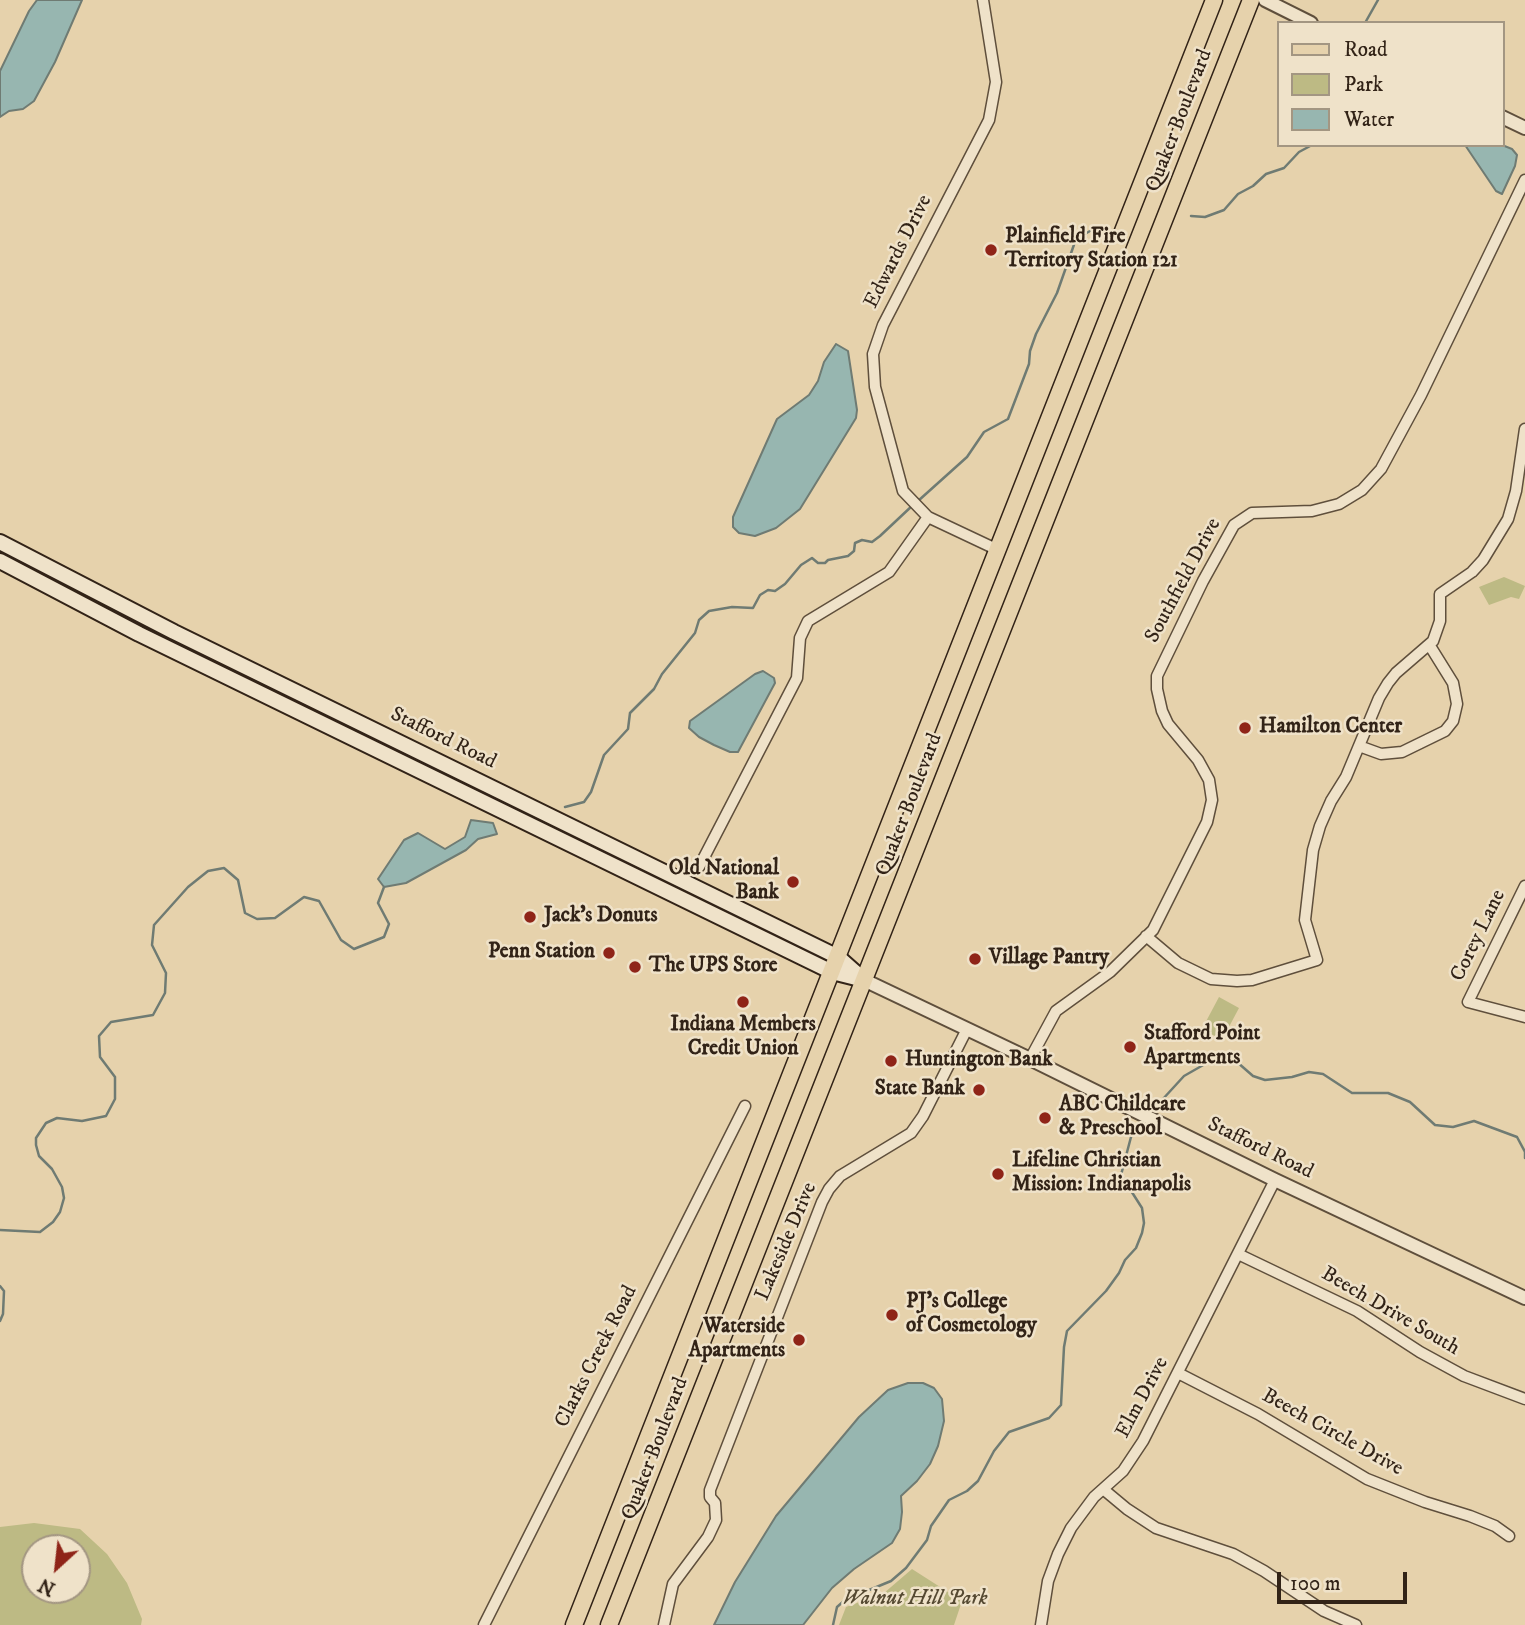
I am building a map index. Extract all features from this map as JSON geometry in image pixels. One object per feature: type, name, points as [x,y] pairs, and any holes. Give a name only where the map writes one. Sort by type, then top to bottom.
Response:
[{"type":"main road","name":"Quaker Boulevard","points":[[574,1625],[1214,0]]},
{"type":"main road","name":"Quaker Boulevard","points":[[609,1625],[1251,0]]},
{"type":"main road","name":"Stafford Road","points":[[0,542],[162,627],[864,980]]},
{"type":"main road","name":"Stafford Road","points":[[0,561],[129,629],[835,965]]},
{"type":"street","name":"Edwards Drive","points":[[983,0],[996,82],[989,120],[883,325],[873,354],[875,387],[903,491],[925,515],[998,550]]},
{"type":"street","points":[[1265,0],[1307,21]]},
{"type":"street","points":[[1504,118],[1525,128]]},
{"type":"street","name":"Southfield Drive","points":[[1030,1059],[1056,1011],[1110,972],[1146,936],[1165,908],[1202,834],[1211,810],[1211,791],[1206,772],[1168,724],[1162,711],[1157,676],[1203,581],[1234,525],[1252,513],[1312,511],[1339,504],[1362,490],[1381,469],[1421,395],[1525,180]]},
{"type":"street","points":[[1146,936],[1178,962],[1211,979],[1252,980],[1317,960],[1305,920],[1313,850],[1320,826],[1346,777],[1388,683],[1396,673],[1430,646],[1440,621],[1440,594],[1472,572],[1483,560],[1508,519],[1516,491],[1525,429]]},
{"type":"street","points":[[699,867],[797,678],[800,638],[808,621],[889,572],[925,515]]},
{"type":"street","points":[[1359,746],[1381,754],[1402,752],[1445,731],[1453,721],[1457,704],[1453,683],[1430,646]]},
{"type":"street","name":"Corey Lane","points":[[1525,886],[1468,1002],[1525,1017]]},
{"type":"street","name":"Stafford Road","points":[[864,980],[1525,1298]]},
{"type":"street","name":"Lakeside Drive","points":[[664,1625],[673,1584],[708,1537],[716,1520],[715,1503],[710,1497],[710,1490],[822,1202],[833,1183],[840,1177],[911,1133],[923,1116],[967,1029]]},
{"type":"street","name":"Clarks Creek Road","points":[[484,1625],[746,1106]]},
{"type":"street","name":"Elm Drive","points":[[1041,1625],[1045,1594],[1058,1554],[1080,1514],[1132,1459],[1275,1180]]},
{"type":"street","name":"Beech Drive South","points":[[1238,1254],[1357,1311],[1420,1352],[1464,1376],[1525,1399]]},
{"type":"street","name":"Beech Circle Drive","points":[[1178,1373],[1258,1414],[1367,1479],[1495,1526],[1509,1536]]},
{"type":"street","points":[[1103,1489],[1156,1528],[1233,1554],[1264,1571],[1314,1605],[1356,1625]]},
{"type":"green space","points":[[1504,577],[1525,586],[1519,599],[1511,597],[1489,605],[1479,587]]},
{"type":"green space","points":[[1219,997],[1239,1008],[1222,1040],[1202,1029]]},
{"type":"green space","points":[[34,1523],[80,1529],[85,1534],[21,1534],[21,1604],[91,1604],[91,1539],[107,1554],[127,1583],[142,1619],[141,1625],[0,1625],[0,1527]]},
{"type":"green space","name":"Walnut Hill Park","points":[[912,1569],[962,1601],[954,1625],[839,1625],[846,1607],[884,1593]]},
{"type":"water","points":[[37,0],[82,0],[55,62],[34,101],[23,109],[9,111],[0,117],[0,71]]},
{"type":"water","points":[[1504,146],[1517,155],[1502,194],[1496,191],[1466,147]]},
{"type":"water","points":[[836,344],[848,351],[856,418],[800,509],[776,528],[755,536],[739,533],[733,527],[733,517],[777,419],[809,395],[818,381],[824,362]]},
{"type":"water","points":[[763,671],[774,678],[775,683],[738,752],[730,752],[714,745],[689,728],[690,721]]},
{"type":"water","points":[[471,820],[493,823],[497,834],[478,839],[466,850],[406,883],[384,887],[378,879],[404,840],[418,833],[445,849],[465,837]]},
{"type":"water","points":[[908,1383],[923,1383],[934,1388],[942,1399],[944,1421],[930,1464],[901,1496],[900,1529],[892,1543],[832,1588],[803,1625],[714,1625],[735,1582],[776,1516],[859,1417],[888,1390]]},
{"type":"waterway","points":[[1366,21],[1378,0]]},
{"type":"waterway","points":[[1191,216],[1205,217],[1224,210],[1238,194],[1253,186],[1266,174],[1284,168],[1299,152],[1308,147]]},
{"type":"waterway","points":[[918,501],[967,457],[984,432],[1008,419],[1029,364],[1036,334],[1057,293],[1076,239],[1097,227]]},
{"type":"waterway","points":[[565,807],[584,802],[591,792],[604,755],[628,729],[630,713],[654,689],[662,674],[695,633],[699,620],[709,611],[732,607],[753,608],[760,595],[768,590],[775,591],[785,584],[801,565],[812,558],[818,563],[825,563],[848,556],[854,551],[855,543],[862,540],[872,542],[913,505]]},
{"type":"waterway","points":[[0,1230],[40,1232],[53,1222],[60,1212],[64,1198],[62,1187],[52,1169],[39,1156],[36,1138],[46,1123],[57,1118],[82,1121],[106,1116],[115,1099],[115,1077],[100,1057],[99,1036],[111,1022],[153,1015],[165,993],[166,973],[152,945],[154,925],[188,887],[208,871],[224,868],[238,880],[245,913],[257,919],[275,918],[304,897],[319,901],[341,940],[354,949],[384,937],[389,924],[378,903],[384,887]]},
{"type":"waterway","points":[[1151,1112],[1184,1076],[1205,1064],[1229,1060],[1237,1062],[1253,1076],[1265,1080],[1309,1072],[1323,1074],[1352,1093],[1388,1093],[1410,1102],[1435,1125],[1453,1127],[1474,1121],[1517,1137],[1525,1152],[1525,1158]]},
{"type":"waterway","points":[[833,1625],[837,1607],[845,1600],[891,1581],[906,1568],[927,1540],[931,1526],[949,1500],[967,1491],[978,1481],[994,1451],[1009,1432],[1049,1418],[1061,1405],[1067,1331],[1106,1291],[1125,1260],[1136,1248],[1142,1233],[1142,1208],[1121,1175],[1131,1137],[1144,1120]]},
{"type":"waterway","points":[[0,1286],[4,1291],[0,1321]]},
{"type":"place","name":"Plainfield Fire Territory Station 121","points":[[991,250]]},
{"type":"place","name":"Hamilton Center","points":[[1245,728]]},
{"type":"place","name":"Old National Bank","points":[[793,882]]},
{"type":"place","name":"Jack's Donuts","points":[[530,917]]},
{"type":"place","name":"Penn Station","points":[[609,953]]},
{"type":"place","name":"Village Pantry","points":[[975,959]]},
{"type":"place","name":"The UPS Store","points":[[635,967]]},
{"type":"place","name":"Indiana Members Credit Union","points":[[743,1002]]},
{"type":"place","name":"Stafford Point Apartments","points":[[1130,1047]]},
{"type":"place","name":"Huntington Bank","points":[[891,1061]]},
{"type":"place","name":"State Bank","points":[[979,1090]]},
{"type":"place","name":"ABC Childcare & Preschool","points":[[1045,1118]]},
{"type":"place","name":"Lifeline Christian Mission: Indianapolis","points":[[998,1174]]},
{"type":"place","name":"PJ's College of Cosmetology","points":[[892,1315]]},
{"type":"place","name":"Waterside Apartments","points":[[799,1340]]}]
